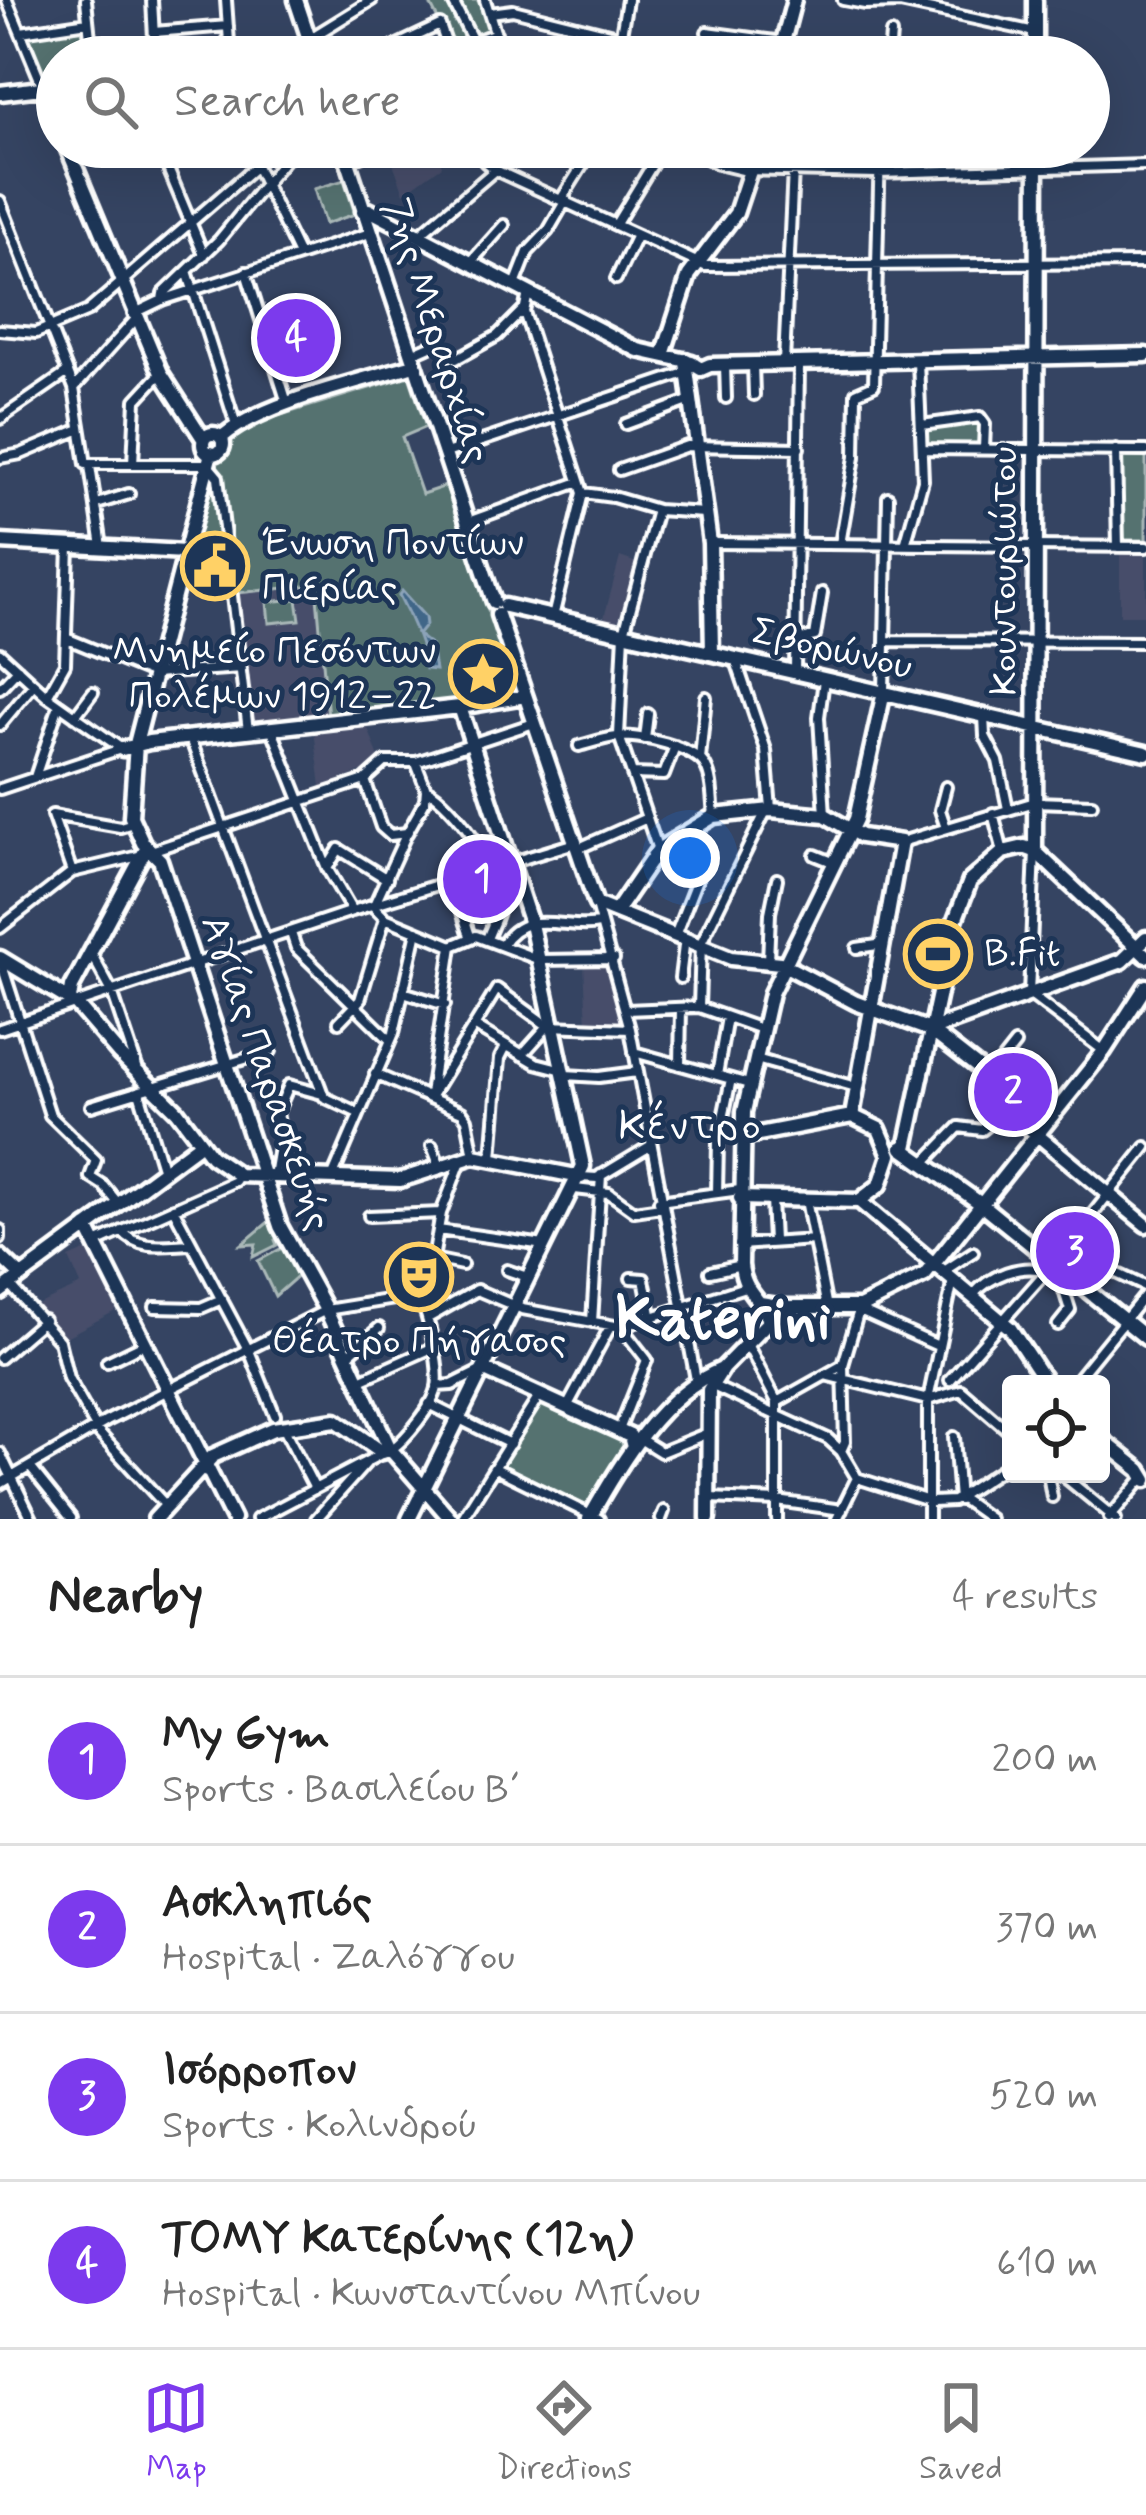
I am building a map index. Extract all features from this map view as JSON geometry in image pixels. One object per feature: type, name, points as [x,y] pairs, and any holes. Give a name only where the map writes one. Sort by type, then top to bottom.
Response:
[{"type":"street","points":[[7,0],[36,61]]},
{"type":"street","points":[[86,0],[90,36]]},
{"type":"street","points":[[152,0],[154,36]]},
{"type":"street","points":[[226,0],[229,36]]},
{"type":"street","points":[[296,0],[308,36]]},
{"type":"street","points":[[314,36],[372,0]]},
{"type":"street","points":[[452,0],[470,36]]},
{"type":"street","points":[[485,0],[497,36]]},
{"type":"street","points":[[621,36],[627,0]]},
{"type":"street","points":[[785,36],[794,0]]},
{"type":"street","points":[[843,0],[900,3],[1035,32]]},
{"type":"street","points":[[1035,0],[1035,36]]},
{"type":"street","points":[[490,13],[513,10],[617,36]]},
{"type":"street","points":[[20,32],[88,22]]},
{"type":"street","points":[[417,36],[440,25],[444,36]]},
{"type":"street","points":[[154,32],[228,26]]},
{"type":"street","points":[[707,32],[740,36]]},
{"type":"street","points":[[487,36],[496,33]]},
{"type":"street","points":[[0,93],[36,88]]},
{"type":"street","points":[[1110,166],[1146,165]]},
{"type":"street","points":[[75,168],[134,316],[218,477],[248,732]]},
{"type":"street","points":[[167,168],[203,255]]},
{"type":"street","points":[[0,330],[36,333],[88,311],[254,168]]},
{"type":"street","points":[[256,168],[299,255]]},
{"type":"street","points":[[162,300],[279,168]]},
{"type":"street","name":"7ης Μεραρχίας","points":[[350,168],[596,904]]},
{"type":"street","points":[[492,168],[696,264],[1146,263]]},
{"type":"street","points":[[553,616],[583,494],[521,290],[528,253],[548,231],[582,168]]},
{"type":"street","points":[[616,224],[650,168]]},
{"type":"street","points":[[730,168],[878,173],[1010,168]]},
{"type":"street","points":[[840,544],[855,457],[856,393],[874,386],[878,168]]},
{"type":"street","name":"Κουντουριώτου","points":[[1028,994],[1035,851],[1036,168]]},
{"type":"street","points":[[666,356],[670,325],[696,264],[736,213],[754,169]]},
{"type":"street","points":[[792,169],[788,267],[799,448],[795,672]]},
{"type":"street","points":[[418,236],[495,170]]},
{"type":"street","points":[[0,201],[74,388],[103,548]]},
{"type":"street","points":[[74,388],[134,316],[162,300],[299,255],[370,220],[418,236],[638,350],[694,369],[726,398]]},
{"type":"street","points":[[470,263],[504,225]]},
{"type":"street","points":[[616,279],[637,235]]},
{"type":"street","points":[[188,271],[236,425]]},
{"type":"street","points":[[245,272],[287,404]]},
{"type":"street","points":[[71,872],[52,815],[120,827],[133,823],[129,746],[154,674],[210,434],[221,438],[236,425],[412,360],[437,343],[456,358],[497,336],[524,310]]},
{"type":"street","points":[[444,454],[694,369],[1146,355]]},
{"type":"street","points":[[905,545],[920,500],[923,449],[918,360]]},
{"type":"street","points":[[753,364],[754,395]]},
{"type":"street","points":[[694,369],[691,396],[710,543],[712,653]]},
{"type":"street","points":[[0,419],[68,372]]},
{"type":"street","points":[[134,464],[136,400],[161,373]]},
{"type":"street","points":[[626,424],[691,396]]},
{"type":"street","points":[[0,406],[10,412]]},
{"type":"street","points":[[922,425],[980,417],[985,424],[984,449]]},
{"type":"street","points":[[0,458],[80,429]]},
{"type":"street","points":[[620,470],[687,446],[799,448]]},
{"type":"street","points":[[923,449],[1146,451]]},
{"type":"street","points":[[1116,450],[1118,547]]},
{"type":"street","points":[[88,465],[208,453]]},
{"type":"street","points":[[467,522],[579,482]]},
{"type":"street","points":[[97,504],[129,494]]},
{"type":"street","points":[[583,494],[657,510],[706,513]]},
{"type":"street","points":[[768,1323],[745,1287],[739,1245],[750,1085],[771,993],[858,812],[884,692],[888,497]]},
{"type":"street","points":[[657,510],[624,633],[619,736],[658,850]]},
{"type":"street","points":[[0,542],[103,548],[226,545]]},
{"type":"street","points":[[710,543],[1146,547]]},
{"type":"street","points":[[47,696],[65,664],[69,547]]},
{"type":"street","points":[[797,640],[815,636],[822,593]]},
{"type":"street","name":"Σβορώνου","points":[[499,607],[1146,753]]},
{"type":"street","points":[[68,639],[154,674],[241,668]]},
{"type":"street","points":[[886,641],[1146,642]]},
{"type":"street","points":[[0,653],[59,705],[129,746]]},
{"type":"street","points":[[699,1007],[701,944],[769,811],[766,750],[735,658]]},
{"type":"street","points":[[0,688],[17,669]]},
{"type":"street","points":[[824,679],[819,717],[825,815]]},
{"type":"street","points":[[0,724],[34,684]]},
{"type":"street","points":[[75,716],[93,692]]},
{"type":"street","points":[[0,789],[129,746],[525,696]]},
{"type":"street","points":[[700,758],[706,698]]},
{"type":"street","points":[[34,778],[59,705]]},
{"type":"street","points":[[410,1519],[584,1166],[531,924],[460,707]]},
{"type":"street","points":[[645,739],[647,714]]},
{"type":"street","points":[[985,716],[985,736],[998,761],[1008,809]]},
{"type":"street","points":[[0,928],[71,872],[365,781],[385,762],[416,762],[534,723]]},
{"type":"street","points":[[272,730],[327,868],[352,911]]},
{"type":"street","points":[[579,746],[619,736],[675,746],[700,758],[708,768],[714,816]]},
{"type":"street","points":[[190,738],[322,1094]]},
{"type":"street","points":[[632,774],[664,775],[675,746]]},
{"type":"street","points":[[374,906],[425,801],[426,789],[416,762]]},
{"type":"street","points":[[365,781],[381,827],[390,836],[406,833]]},
{"type":"street","points":[[946,787],[940,810],[946,828]]},
{"type":"street","points":[[426,789],[444,798],[491,868],[500,901],[487,940]]},
{"type":"street","points":[[502,945],[512,932],[546,920],[602,927],[621,912],[658,850],[714,816],[769,811],[825,815],[850,832],[902,842],[1035,802],[1092,804]]},
{"type":"street","points":[[993,813],[1003,851]]},
{"type":"street","points":[[0,1029],[352,911],[576,846],[647,818]]},
{"type":"street","name":"Αγίας Παρασκευής","points":[[133,823],[195,964],[269,1178],[280,1226],[360,1380],[387,1451]]},
{"type":"street","points":[[852,1116],[902,842]]},
{"type":"street","points":[[906,1148],[937,1030],[954,923],[970,881],[1003,851],[1024,847],[1035,851],[1143,947],[1122,961],[937,1030]]},
{"type":"street","points":[[327,868],[339,849],[387,879]]},
{"type":"street","points":[[73,1001],[91,952],[146,851]]},
{"type":"street","points":[[815,855],[835,863]]},
{"type":"street","points":[[680,978],[681,935],[701,869]]},
{"type":"street","points":[[767,962],[777,879]]},
{"type":"street","points":[[452,881],[470,936]]},
{"type":"street","points":[[596,904],[731,958],[787,967],[872,1010],[937,1030],[988,1077],[1037,1135],[1146,1225]]},
{"type":"street","points":[[596,904],[630,1029],[696,1381],[828,1439],[857,1478],[926,1500],[961,1499],[1002,1469]]},
{"type":"street","points":[[374,906],[385,918],[452,946]]},
{"type":"street","points":[[339,1022],[356,1006],[385,918]]},
{"type":"street","points":[[332,1179],[390,1040],[417,932]]},
{"type":"street","points":[[291,933],[296,948],[390,1040]]},
{"type":"street","points":[[452,946],[470,936],[540,960],[614,959]]},
{"type":"street","points":[[857,948],[884,944]]},
{"type":"street","points":[[430,1095],[452,946]]},
{"type":"street","points":[[91,952],[112,992],[146,1089],[163,1171]]},
{"type":"street","points":[[0,958],[73,1001],[140,1074]]},
{"type":"street","points":[[0,958],[50,1115],[96,1160],[90,1177],[104,1186],[120,1232],[142,1245],[191,1244]]},
{"type":"street","points":[[928,1519],[928,1400],[938,1346],[940,1274],[981,1204],[1104,1051],[1146,986]]},
{"type":"street","points":[[430,1095],[497,989],[551,1026],[630,1029]]},
{"type":"street","points":[[403,992],[445,1005]]},
{"type":"street","points":[[1028,994],[1104,1051]]},
{"type":"street","points":[[626,1010],[699,1007],[763,1029]]},
{"type":"street","points":[[680,1065],[681,1008]]},
{"type":"street","points":[[717,1075],[728,1017]]},
{"type":"street","points":[[474,1026],[536,1064],[565,1073],[599,1077],[638,1072]]},
{"type":"street","points":[[522,1055],[551,1026]]},
{"type":"street","points":[[988,1077],[1015,1044]]},
{"type":"street","points":[[492,1158],[500,1058],[506,1046]]},
{"type":"street","points":[[91,1106],[272,1051]]},
{"type":"street","points":[[634,1052],[750,1085]]},
{"type":"street","points":[[756,1059],[856,1087]]},
{"type":"street","points":[[257,1519],[400,1443],[437,1386],[428,1318],[419,1295],[434,1258],[441,1213],[467,1158],[467,1118],[430,1095],[375,1074]]},
{"type":"street","points":[[717,1193],[718,1142],[731,1079]]},
{"type":"street","points":[[269,1178],[281,1135],[277,1113],[289,1085],[322,1094],[358,1113]]},
{"type":"street","points":[[146,1089],[219,1162],[239,1175],[400,1180],[467,1158],[492,1158],[610,1193],[634,1211],[717,1193],[771,1200],[859,1201],[885,1177],[889,1150],[874,1125],[852,1116],[743,1137]]},
{"type":"street","points":[[926,1162],[958,1127],[984,1130],[1012,1106]]},
{"type":"street","points":[[10,1283],[201,1143]]},
{"type":"street","points":[[432,1146],[440,1169]]},
{"type":"street","points":[[578,1183],[650,1146]]},
{"type":"street","points":[[950,1380],[1054,1264],[1146,1147]]},
{"type":"street","points":[[889,1150],[906,1148],[926,1162],[1146,1338]]},
{"type":"street","points":[[592,1322],[601,1174]]},
{"type":"street","points":[[95,1243],[235,1181],[239,1175]]},
{"type":"street","points":[[771,1200],[773,1240]]},
{"type":"street","points":[[800,1200],[814,1240],[827,1307]]},
{"type":"street","points":[[859,1201],[940,1274],[1002,1321],[1040,1375]]},
{"type":"street","points":[[172,1208],[249,1350],[314,1487]]},
{"type":"street","points":[[369,1216],[441,1213]]},
{"type":"street","points":[[87,1227],[232,1519]]},
{"type":"street","points":[[438,1229],[545,1245]]},
{"type":"street","points":[[739,1245],[814,1240]]},
{"type":"street","points":[[841,1451],[845,1442],[843,1365],[860,1309],[940,1274],[973,1252]]},
{"type":"street","points":[[0,1256],[10,1283],[59,1340],[68,1378],[95,1427],[167,1507]]},
{"type":"street","points":[[434,1258],[462,1265]]},
{"type":"street","points":[[1054,1264],[1070,1307],[1058,1325]]},
{"type":"street","points":[[972,1296],[1003,1274],[1054,1264],[1101,1266],[1146,1290],[1080,1375]]},
{"type":"street","points":[[710,1272],[741,1265]]},
{"type":"street","points":[[507,1270],[529,1278]]},
{"type":"street","points":[[631,1277],[644,1279],[652,1319]]},
{"type":"street","points":[[428,1318],[477,1291],[514,1306],[615,1327],[745,1287]]},
{"type":"street","points":[[0,1484],[95,1427],[326,1310],[419,1295]]},
{"type":"street","points":[[155,1307],[201,1308],[222,1299]]},
{"type":"street","points":[[758,1302],[860,1309],[938,1346]]},
{"type":"street","points":[[495,1468],[593,1518],[637,1443],[696,1381],[723,1368],[785,1307]]},
{"type":"street","points":[[0,1358],[44,1319]]},
{"type":"street","points":[[567,1407],[615,1327]]},
{"type":"street","points":[[615,1327],[644,1351],[647,1360],[619,1430]]},
{"type":"street","points":[[348,1355],[379,1328]]},
{"type":"street","points":[[107,1362],[145,1344]]},
{"type":"street","points":[[748,1346],[777,1402],[777,1519]]},
{"type":"street","points":[[360,1380],[432,1348]]},
{"type":"street","points":[[777,1402],[843,1365]]},
{"type":"street","points":[[934,1366],[1002,1424]]},
{"type":"street","points":[[708,1519],[710,1390],[723,1368]]},
{"type":"street","points":[[437,1386],[485,1370],[661,1452],[707,1433]]},
{"type":"street","points":[[828,1376],[928,1400],[961,1390]]},
{"type":"street","points":[[462,1519],[540,1395]]},
{"type":"street","points":[[429,1403],[510,1444]]},
{"type":"street","points":[[155,1519],[204,1465],[279,1420],[336,1420],[387,1451],[451,1519]]},
{"type":"street","points":[[954,1437],[961,1499],[991,1519]]},
{"type":"street","points":[[1069,1483],[1112,1518],[1144,1473],[1110,1446]]},
{"type":"street","points":[[0,1453],[32,1519]]},
{"type":"street","points":[[316,1519],[328,1514],[368,1460]]},
{"type":"street","points":[[30,1467],[71,1518]]},
{"type":"street","points":[[708,1498],[777,1501],[842,1516],[857,1478]]},
{"type":"street","points":[[1050,1483],[1052,1497]]},
{"type":"shaded area","points":[[395,168],[439,168],[404,193]]},
{"type":"shaded area","points":[[1120,549],[1146,550],[1146,615],[1120,615]]},
{"type":"shaded area","points":[[620,557],[637,563],[618,622],[604,618]]},
{"type":"shaded area","points":[[316,585],[328,717],[252,725],[236,593]]},
{"type":"shaded area","points":[[402,591],[425,617],[426,625],[418,635],[431,645],[435,670],[425,669],[420,642],[399,595]]},
{"type":"shaded area","points":[[366,723],[379,758],[377,766],[321,787],[314,730]]},
{"type":"shaded area","points":[[584,964],[609,964],[621,1027],[587,1026]]},
{"type":"shaded area","points":[[92,1248],[121,1308],[62,1339],[35,1306],[81,1285],[69,1258]]},
{"type":"green space","points":[[428,0],[481,0],[493,32],[473,36],[463,17],[453,22],[459,21],[465,36],[446,36]]},
{"type":"green space","points":[[82,24],[83,36],[36,36],[36,55],[27,33]]},
{"type":"green space","points":[[344,180],[355,214],[325,224],[314,189]]},
{"type":"green space","points":[[409,376],[426,427],[402,437],[422,494],[446,486],[513,683],[503,694],[328,717],[316,585],[236,593],[230,539],[195,541],[217,457],[238,428]]},
{"type":"green space","points":[[982,421],[982,445],[926,445],[925,427]]},
{"type":"green space","points":[[1120,457],[1146,457],[1146,540],[1122,540]]},
{"type":"green space","points":[[297,599],[300,620],[269,623],[267,602]]},
{"type":"green space","points":[[271,1220],[279,1237],[277,1245],[253,1257],[256,1244],[241,1245]]},
{"type":"green space","points":[[284,1247],[300,1274],[275,1296],[258,1261]]},
{"type":"green space","points":[[540,1400],[630,1441],[591,1512],[499,1467]]},
{"type":"place","name":"ΤΟΜΥ Κατερίνης (12η)","points":[[296,338]]},
{"type":"place","name":"Ένωση Ποντίων Πιερίας","points":[[215,566]]},
{"type":"place","name":"Μνημείο Πεσόντων Πολέμων 1912–22","points":[[483,674]]},
{"type":"place","name":"My Gym","points":[[482,879]]},
{"type":"place","name":"B.Fit","points":[[938,954]]},
{"type":"place","name":"Ασκληπιός","points":[[1013,1092]]},
{"type":"place","name":"Ισόρροπον","points":[[1075,1251]]},
{"type":"place","name":"Θέατρο Πήγασος","points":[[419,1277]]},
{"type":"district","name":"Κέντρο","points":[[691,1127]]},
{"type":"district","name":"Katerini","points":[[723,1320]]}]
